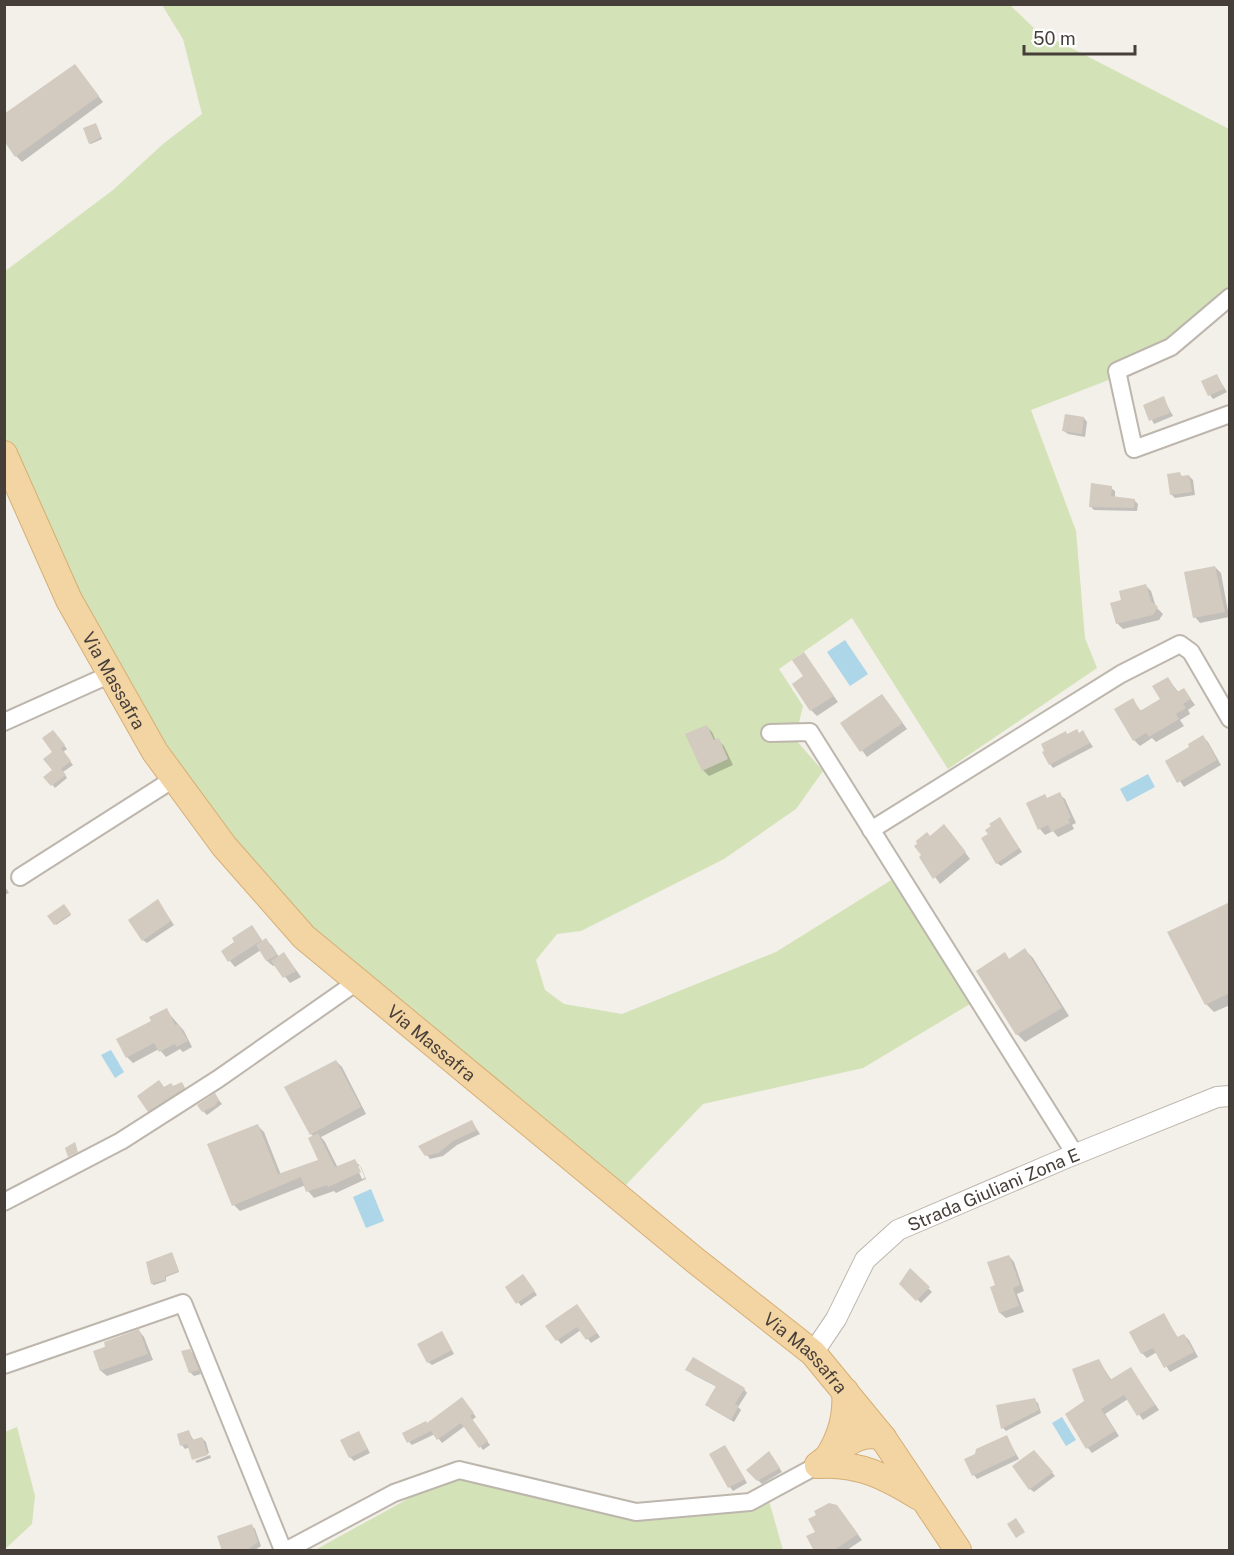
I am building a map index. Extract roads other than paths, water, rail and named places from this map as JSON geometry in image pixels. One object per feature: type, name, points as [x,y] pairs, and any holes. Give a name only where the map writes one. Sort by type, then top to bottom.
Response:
[{"type":"main road","name":"Via Massafra","points":[[4,454],[69,600],[155,752],[224,846],[304,937],[696,1261],[813,1353],[883,1438],[958,1551]]},
{"type":"main road","points":[[832,1463],[846,1411],[846,1391]]},
{"type":"main road","points":[[832,1463],[867,1461],[878,1455],[882,1448],[883,1438]]},
{"type":"main road","points":[[832,1463],[877,1473],[924,1501]]},
{"type":"street","points":[[1230,297],[1171,347],[1117,371],[1134,449],[1230,414]]},
{"type":"street","points":[[871,830],[1121,674],[1180,644],[1191,652],[1230,719]]},
{"type":"street","points":[[4,722],[111,674]]},
{"type":"street","points":[[770,733],[810,732],[1075,1154]]},
{"type":"street","points":[[20,877],[175,778]]},
{"type":"street","points":[[4,1202],[121,1141],[218,1079],[358,981]]},
{"type":"street","name":"Strada Giuliani Zona E","points":[[813,1353],[836,1319],[865,1260],[898,1230],[1075,1154],[1217,1097],[1230,1096]]},
{"type":"street","points":[[4,1365],[183,1303],[285,1551],[394,1494],[459,1470],[636,1512],[750,1502],[832,1463]]},
{"type":"water","points":[[845,640],[868,674],[850,686],[827,652]]},
{"type":"water","points":[[1148,774],[1155,787],[1127,802],[1120,789]]},
{"type":"water","points":[[111,1050],[124,1072],[115,1078],[101,1055]]},
{"type":"water","points":[[371,1189],[384,1221],[366,1228],[353,1197]]},
{"type":"water","points":[[1062,1417],[1076,1440],[1066,1446],[1052,1423]]}]
